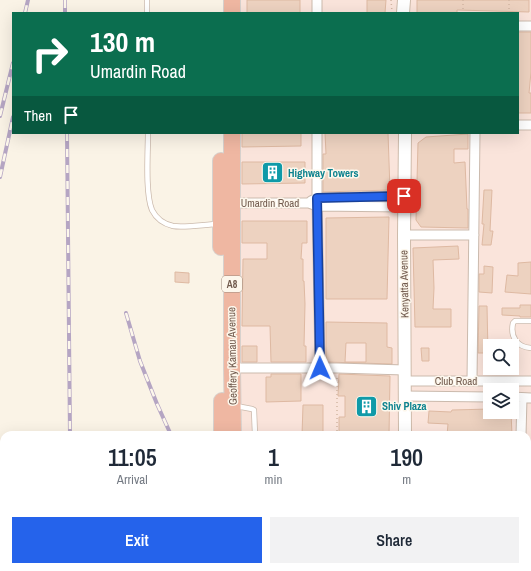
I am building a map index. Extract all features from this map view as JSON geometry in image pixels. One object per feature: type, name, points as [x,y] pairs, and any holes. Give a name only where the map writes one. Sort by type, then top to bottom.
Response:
[{"type":"highway","points":[[221,0],[221,12]]},
{"type":"highway","points":[[232,0],[232,12]]},
{"type":"highway","name":"Geoffery Kamau Avenue","points":[[221,134],[222,431]]},
{"type":"highway","name":"Geoffery Kamau Avenue","points":[[232,134],[233,431]]},
{"type":"street","points":[[317,0],[317,12]]},
{"type":"street","points":[[404,0],[404,12]]},
{"type":"street","points":[[519,26],[531,26]]},
{"type":"street","points":[[519,125],[531,125]]},
{"type":"street","points":[[317,134],[314,202],[320,368]]},
{"type":"street","name":"Kenyatta Avenue","points":[[405,134],[405,431]]},
{"type":"street","points":[[472,381],[475,134]]},
{"type":"street","name":"Umardin Road","points":[[232,203],[404,202]]},
{"type":"street","points":[[404,235],[474,235]]},
{"type":"street","name":"Club Road","points":[[232,368],[337,368],[405,375],[429,381],[472,381],[483,384]]},
{"type":"street","points":[[429,381],[430,396]]},
{"type":"street","name":"Club Road","points":[[519,384],[531,381]]},
{"type":"street","name":"Club Road","points":[[404,396],[483,397]]},
{"type":"street","points":[[522,431],[526,398]]},
{"type":"lane","points":[[147,0],[147,12]]},
{"type":"lane","points":[[148,134],[149,197],[152,210],[158,219],[174,226],[221,224]]},
{"type":"lane","points":[[531,321],[515,321],[512,329],[519,345],[523,348],[531,348]]},
{"type":"lane","points":[[233,406],[254,410],[255,431]]},
{"type":"path","points":[[391,0],[392,12]]},
{"type":"path","points":[[463,0],[463,12]]},
{"type":"path","points":[[509,0],[510,12]]},
{"type":"path","points":[[336,431],[337,368]]},
{"type":"shaded area","points":[[235,0],[531,0],[531,431],[237,431],[236,134],[519,134],[519,12],[236,12]]},
{"type":"building","points":[[247,0],[300,0],[300,12],[247,12]]},
{"type":"building","points":[[367,0],[386,0],[385,12],[367,12]]},
{"type":"building","points":[[417,0],[529,0],[529,12],[457,10],[457,12],[417,12]]},
{"type":"building","points":[[519,32],[531,32],[531,72],[529,93],[531,93],[531,113],[519,113]]},
{"type":"building","points":[[242,134],[301,134],[301,146],[242,147]]},
{"type":"building","points":[[325,134],[388,134],[390,190],[323,192],[323,154],[326,154]]},
{"type":"building","points":[[468,134],[468,149],[454,149],[454,163],[465,162],[468,228],[421,227],[416,220],[418,143],[426,137]]},
{"type":"building","name":"Highway Towers","points":[[242,162],[305,162],[305,183],[242,184]]},
{"type":"building","points":[[484,190],[492,190],[490,231],[493,231],[491,245],[482,245],[484,224],[482,224]]},
{"type":"building","points":[[389,217],[387,299],[326,299],[326,218]]},
{"type":"building","points":[[242,221],[307,221],[307,243],[302,243],[301,259],[303,259],[305,304],[304,346],[306,346],[306,362],[271,362],[270,326],[242,326],[243,259],[267,259],[267,243],[242,243]]},
{"type":"building","points":[[458,246],[459,259],[433,260],[433,309],[451,309],[451,327],[415,327],[413,248]]},
{"type":"building","points":[[531,262],[531,294],[505,292],[507,275],[518,276],[518,263]]},
{"type":"building","points":[[484,266],[493,267],[492,293],[479,292],[479,274],[484,274]]},
{"type":"building","points":[[175,272],[189,273],[189,283],[175,282]]},
{"type":"building","points":[[520,305],[531,305],[531,317],[502,315],[502,308],[520,308]]},
{"type":"building","points":[[479,306],[487,306],[488,339],[483,339],[483,353],[478,353]]},
{"type":"building","points":[[326,322],[387,323],[387,347],[392,348],[392,364],[326,362]],"holes":[[[346,343],[366,343],[366,362],[345,362]]]},
{"type":"building","points":[[242,346],[257,346],[257,362],[242,362]]},
{"type":"building","points":[[421,348],[429,348],[429,361],[422,361]]},
{"type":"building","points":[[271,374],[301,374],[301,401],[266,402],[266,377],[271,377]]},
{"type":"building","points":[[339,374],[390,376],[389,431],[339,431],[339,417],[345,417],[345,396],[338,396]]},
{"type":"building","points":[[303,405],[323,405],[323,431],[302,431]]},
{"type":"building","points":[[483,409],[483,419],[511,419],[512,431],[447,431],[448,424],[428,423],[429,411],[451,412],[452,410]]},
{"type":"railway","points":[[25,12],[28,0]]},
{"type":"railway","points":[[65,0],[65,12]]},
{"type":"railway","points":[[0,116],[12,67]]},
{"type":"railway","points":[[0,177],[12,122]]},
{"type":"railway","points":[[67,134],[70,431]]},
{"type":"railway","points":[[126,313],[140,361],[169,431]]},
{"type":"place","name":"Highway Towers","points":[[273,173]]},
{"type":"place","name":"Shiv Plaza","points":[[367,406]]},
{"type":"route","points":[[320,368],[317,198],[404,196]]}]
